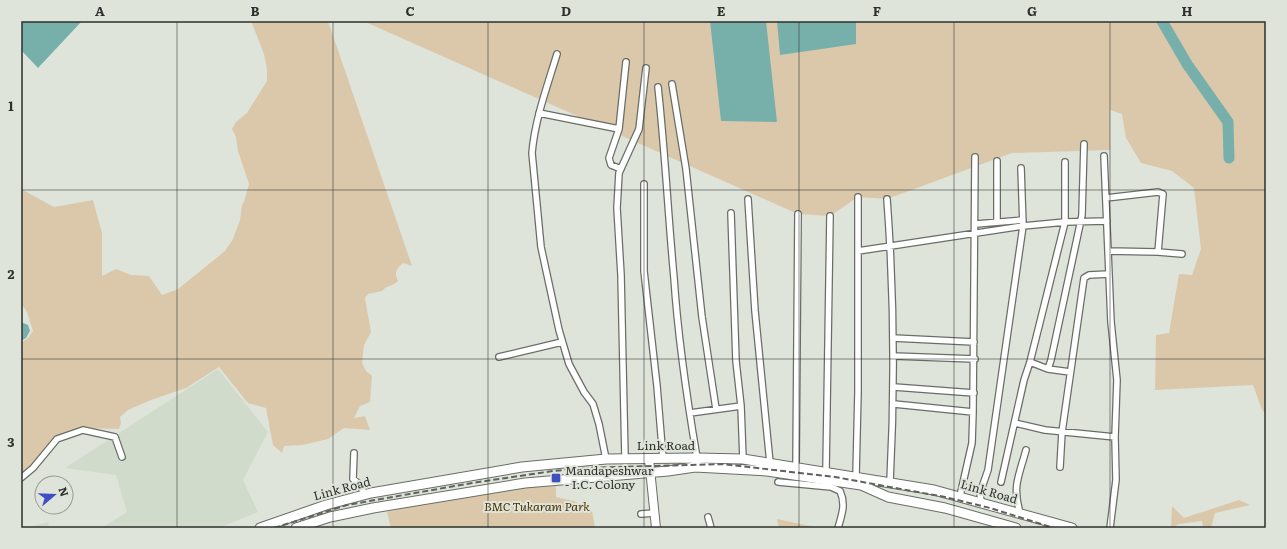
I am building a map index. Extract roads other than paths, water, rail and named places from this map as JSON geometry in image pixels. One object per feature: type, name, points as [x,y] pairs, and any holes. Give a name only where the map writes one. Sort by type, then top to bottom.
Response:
[{"type":"main road","name":"Link Road","points":[[260,528],[326,505],[366,495],[522,467],[625,458],[698,458],[743,459],[890,482],[960,496],[1072,528]]},
{"type":"main road","name":"Link Road","points":[[296,528],[330,517],[372,508],[517,484],[695,467],[780,472],[861,485],[888,497],[945,508],[1016,528]]},
{"type":"street","points":[[557,54],[539,113],[532,153],[540,239],[562,342],[569,364],[584,392],[593,404],[599,424],[606,459]]},
{"type":"street","points":[[620,169],[611,165],[609,158],[619,129],[626,62]]},
{"type":"street","points":[[625,458],[621,275],[617,208],[620,169],[639,129],[646,68]]},
{"type":"street","points":[[672,84],[686,169],[702,317],[716,409]]},
{"type":"street","points":[[658,87],[667,171],[674,279],[690,413],[698,458]]},
{"type":"street","points":[[539,113],[619,129]]},
{"type":"street","points":[[1048,369],[1060,320],[1080,222],[1084,144]]},
{"type":"street","points":[[1104,156],[1111,322],[1117,380],[1115,438],[1116,480],[1110,528]]},
{"type":"street","points":[[960,496],[972,443],[975,359],[976,157]]},
{"type":"street","points":[[997,160],[997,221]]},
{"type":"street","points":[[1001,482],[1024,380],[1030,362],[1065,222],[1065,162]]},
{"type":"street","points":[[981,502],[980,493],[988,470],[1023,223],[1021,168]]},
{"type":"street","points":[[644,184],[644,271],[657,386],[663,459]]},
{"type":"street","points":[[1106,198],[1158,192],[1163,194],[1158,252]]},
{"type":"street","points":[[856,476],[858,197]]},
{"type":"street","points":[[748,199],[755,311],[770,463]]},
{"type":"street","points":[[887,199],[891,247],[894,338],[894,404],[890,482]]},
{"type":"street","points":[[731,212],[736,361],[741,406],[743,459]]},
{"type":"street","points":[[796,467],[798,214]]},
{"type":"street","points":[[826,472],[830,216]]},
{"type":"street","points":[[976,224],[997,221],[1023,223],[1107,221]]},
{"type":"street","points":[[858,251],[976,234],[1023,223]]},
{"type":"street","points":[[1108,251],[1182,254]]},
{"type":"street","points":[[1060,468],[1062,432],[1084,278],[1089,275],[1109,274]]},
{"type":"street","points":[[894,338],[974,342]]},
{"type":"street","points":[[500,357],[562,342]]},
{"type":"street","points":[[893,356],[975,359]]},
{"type":"street","points":[[1030,362],[1048,369],[1070,372]]},
{"type":"street","points":[[894,387],[974,393]]},
{"type":"street","points":[[894,404],[973,412]]},
{"type":"street","points":[[690,413],[741,406]]},
{"type":"street","points":[[1015,423],[1062,432],[1115,438]]},
{"type":"street","points":[[21,478],[33,468],[57,439],[83,430],[115,437],[122,457]]},
{"type":"street","points":[[1020,513],[1016,501],[1015,486],[1026,450]]},
{"type":"street","points":[[354,453],[353,479],[358,483],[366,495]]},
{"type":"street","points":[[649,459],[656,528]]},
{"type":"street","points":[[778,482],[831,487],[840,491],[844,499],[844,508],[838,528]]},
{"type":"street","points":[[641,513],[654,512]]},
{"type":"street","points":[[708,517],[711,528]]},
{"type":"water","points":[[21,21],[82,21],[38,68],[21,50]]},
{"type":"water","points":[[710,21],[766,21],[777,122],[721,121]]},
{"type":"water","points":[[777,21],[856,21],[856,44],[780,55]]},
{"type":"water","points":[[21,322],[28,325],[30,331],[26,338],[21,341]]},
{"type":"waterway","points":[[1162,21],[1187,64],[1228,122],[1229,158]]},
{"type":"railway","points":[[274,528],[347,505],[472,483],[553,471],[584,468],[722,464],[835,477],[945,497],[990,508],[1054,528]]},
{"type":"place","name":"Mandapeshwar - I.C. Colony","points":[[556,478]]},
{"type":"park label","name":"BMC Tukaram Park","points":[[537,507]]}]
